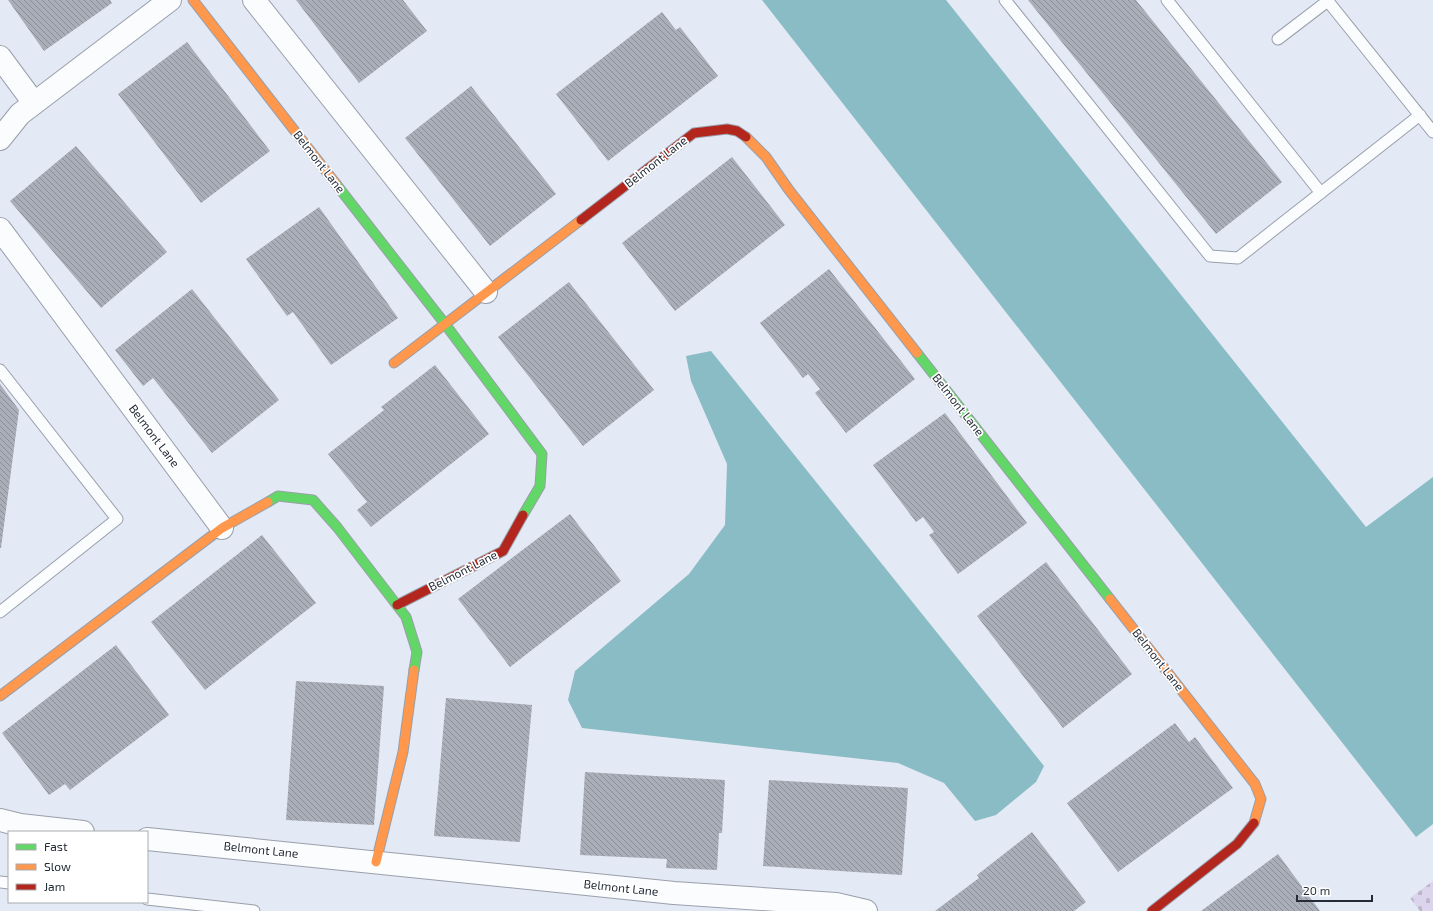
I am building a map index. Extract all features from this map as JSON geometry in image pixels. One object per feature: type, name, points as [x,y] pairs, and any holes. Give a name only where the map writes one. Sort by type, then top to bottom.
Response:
[{"type":"street","points":[[0,139],[20,114],[170,0]]},
{"type":"street","name":"Belmont Lane","points":[[193,0],[445,324],[542,454],[540,486],[502,551],[397,605]]},
{"type":"street","points":[[254,0],[486,292]]},
{"type":"street","points":[[0,57],[34,103]]},
{"type":"street","name":"Belmont Lane","points":[[394,363],[694,133],[720,129],[738,131],[758,147],[794,196],[1255,784],[1261,799],[1252,826],[1237,844],[1152,911]]},
{"type":"street","name":"Belmont Lane","points":[[0,229],[222,528]]},
{"type":"street","points":[[0,696],[222,528],[278,496],[313,500],[337,527],[406,617],[417,652],[404,752],[376,862]]},
{"type":"street","points":[[0,820],[20,826],[72,831]]},
{"type":"street","name":"Belmont Lane","points":[[148,839],[674,893],[836,904],[866,911]]},
{"type":"lane","points":[[1005,0],[1210,256],[1238,258],[1420,115]]},
{"type":"lane","points":[[1168,0],[1321,194]]},
{"type":"lane","points":[[1278,39],[1328,0],[1433,132]]},
{"type":"lane","points":[[0,370],[117,519],[0,612]]},
{"type":"lane","points":[[148,899],[254,911]]},
{"type":"green space","points":[[1433,881],[1433,911],[1420,911],[1410,898]]},
{"type":"water","points":[[762,0],[946,0],[1366,527],[1433,477],[1433,824],[1416,837]]},
{"type":"water","points":[[711,351],[1044,766],[1036,782],[996,815],[975,821],[944,783],[898,763],[582,728],[568,700],[575,671],[689,574],[725,525],[727,464],[691,381],[686,356]]},
{"type":"building","points":[[8,0],[110,0],[112,3],[44,51]]},
{"type":"building","points":[[296,0],[403,0],[427,31],[359,83]]},
{"type":"building","points":[[1028,0],[1136,0],[1282,182],[1216,234]]},
{"type":"building","points":[[662,12],[676,30],[680,27],[718,76],[608,161],[556,94]]},
{"type":"building","points":[[187,42],[270,151],[201,203],[118,94]]},
{"type":"building","points":[[471,86],[556,194],[490,246],[405,138]]},
{"type":"building","points":[[76,146],[167,252],[101,308],[10,201]]},
{"type":"building","points":[[732,157],[785,225],[675,311],[622,243]]},
{"type":"building","points":[[319,207],[398,318],[331,365],[293,312],[287,316],[246,259]]},
{"type":"building","points":[[829,269],[915,379],[846,433],[815,393],[820,389],[808,374],[803,378],[760,323]]},
{"type":"building","points":[[569,282],[654,390],[583,446],[498,337]]},
{"type":"building","points":[[192,289],[279,400],[212,453],[153,378],[143,386],[115,350]]},
{"type":"building","points":[[435,365],[489,434],[371,527],[357,510],[367,502],[328,454],[384,410],[381,407]]},
{"type":"building","points":[[0,384],[19,410],[1,548],[0,548]]},
{"type":"building","points":[[945,413],[1027,523],[958,574],[929,535],[934,532],[923,517],[916,522],[873,465]]},
{"type":"building","points":[[570,514],[621,581],[510,667],[458,599]]},
{"type":"building","points":[[262,535],[316,603],[205,690],[151,622]]},
{"type":"building","points":[[1046,562],[1132,674],[1063,728],[977,616]]},
{"type":"building","points":[[116,645],[169,715],[70,790],[65,784],[49,795],[2,733]]},
{"type":"building","points":[[296,681],[384,686],[374,825],[286,820]]},
{"type":"building","points":[[446,698],[532,705],[520,842],[434,836]]},
{"type":"building","points":[[1175,723],[1189,742],[1195,737],[1233,788],[1118,872],[1067,803]]},
{"type":"building","points":[[585,772],[725,780],[722,833],[719,833],[717,870],[666,868],[667,859],[580,855]]},
{"type":"building","points":[[769,780],[908,788],[902,875],[763,866]]},
{"type":"building","points":[[1032,832],[1086,902],[1074,911],[935,911],[979,878],[977,875]]},
{"type":"building","points":[[1278,854],[1320,911],[1201,911]]},
{"type":"traffic: fast","points":[[336,184],[445,324],[542,454],[540,486],[523,515]]},
{"type":"traffic: fast","points":[[917,353],[1110,599]]},
{"type":"traffic: fast","points":[[268,502],[278,496],[313,500],[337,527],[406,617],[417,652],[414,670]]},
{"type":"traffic: slow","points":[[193,0],[336,184]]},
{"type":"traffic: slow","points":[[746,137],[766,157],[789,190],[917,353]]},
{"type":"traffic: slow","points":[[394,363],[581,220]]},
{"type":"traffic: slow","points":[[0,696],[222,528],[268,502]]},
{"type":"traffic: slow","points":[[1110,599],[1255,784],[1261,799],[1254,823]]},
{"type":"traffic: slow","points":[[376,862],[403,752],[414,670]]},
{"type":"traffic: jam","points":[[581,220],[694,133],[727,129],[737,131],[746,137]]},
{"type":"traffic: jam","points":[[397,605],[503,551],[523,515]]},
{"type":"traffic: jam","points":[[1152,911],[1237,844],[1254,823]]}]
